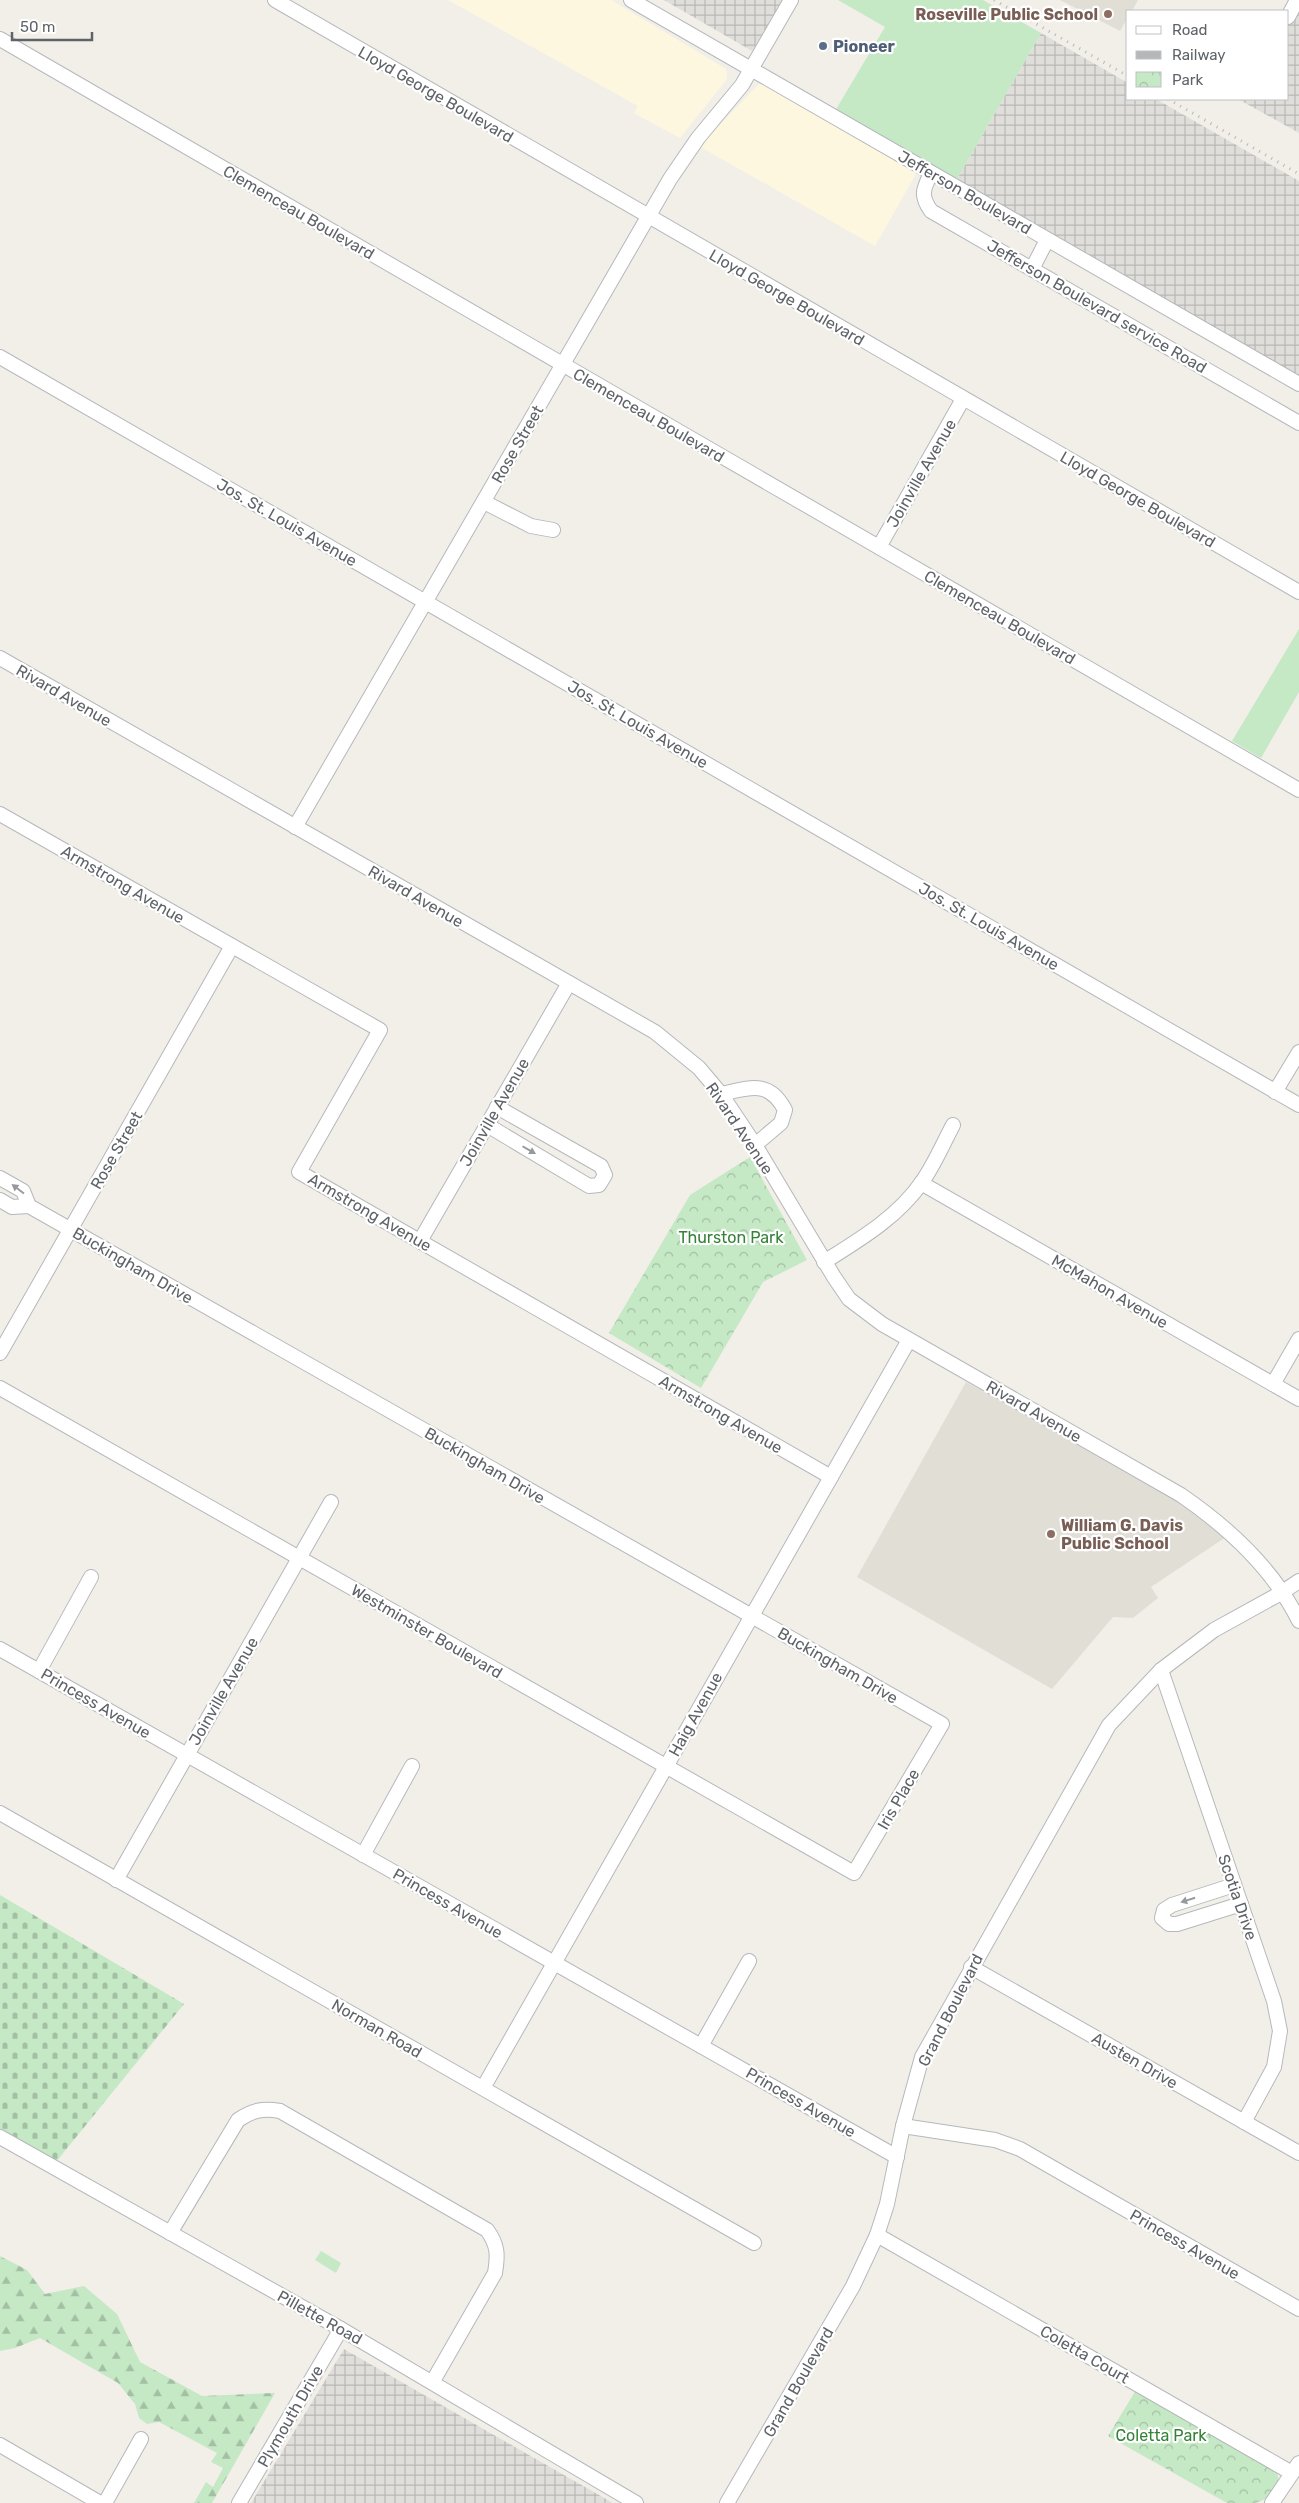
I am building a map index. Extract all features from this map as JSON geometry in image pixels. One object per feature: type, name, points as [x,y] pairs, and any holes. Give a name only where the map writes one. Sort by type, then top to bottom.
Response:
[{"type":"street","name":"Lloyd George Boulevard","points":[[275,0],[1299,592]]},
{"type":"street","name":"Jefferson Boulevard","points":[[631,0],[1299,384]]},
{"type":"street","name":"Rose Street","points":[[295,827],[670,179],[698,138],[725,107],[751,70],[791,0]]},
{"type":"street","points":[[1289,15],[1297,0]]},
{"type":"street","name":"Clemenceau Boulevard","points":[[0,39],[1299,790]]},
{"type":"street","name":"Jefferson Boulevard service Road","points":[[931,173],[924,188],[924,200],[932,211],[1299,423]]},
{"type":"street","points":[[1032,269],[1047,240]]},
{"type":"street","name":"Jos. St. Louis Avenue","points":[[0,357],[1299,1105]]},
{"type":"street","name":"Joinville Avenue","points":[[879,547],[963,399]]},
{"type":"street","points":[[484,502],[531,526],[554,530]]},
{"type":"street","name":"Rivard Avenue","points":[[0,658],[654,1032],[699,1068],[721,1094],[755,1146],[824,1262],[850,1299],[882,1324],[908,1340],[1181,1495],[1218,1520],[1240,1540],[1281,1593],[1299,1621]]},
{"type":"street","name":"Armstrong Avenue","points":[[0,814],[380,1030],[299,1172],[831,1477]]},
{"type":"street","name":"Rose Street","points":[[0,1353],[232,946]]},
{"type":"street","name":"Joinville Avenue","points":[[420,1241],[569,983]]},
{"type":"street","points":[[1275,1092],[1299,1052]]},
{"type":"street","points":[[721,1094],[754,1086],[768,1090],[779,1098],[785,1110],[781,1123],[770,1135],[755,1146]]},
{"type":"street","points":[[487,1126],[589,1186],[598,1185],[605,1175],[601,1166],[497,1107]]},
{"type":"street","points":[[824,1262],[866,1236],[894,1213],[921,1183],[953,1125]]},
{"type":"street","name":"Buckingham Drive","points":[[0,1178],[23,1191],[29,1206]]},
{"type":"street","name":"McMahon Avenue","points":[[921,1183],[1299,1399]]},
{"type":"street","name":"Buckingham Drive","points":[[0,1200],[12,1207],[29,1206],[71,1229],[942,1724]]},
{"type":"street","points":[[1273,1384],[1299,1338]]},
{"type":"street","name":"Haig Avenue","points":[[483,2088],[908,1340]]},
{"type":"street","name":"Westminster Boulevard","points":[[0,1388],[854,1874]]},
{"type":"street","name":"Joinville Avenue","points":[[116,1880],[330,1502]]},
{"type":"street","points":[[39,1671],[91,1578]]},
{"type":"street","name":"Grand Boulevard","points":[[727,2503],[853,2286],[877,2235],[888,2204],[902,2126],[922,2057],[971,1966],[1109,1725],[1161,1670],[1214,1630],[1299,1581]]},
{"type":"street","name":"Princess Avenue","points":[[0,1649],[897,2157]]},
{"type":"street","name":"Scotia Drive","points":[[1161,1670],[1274,2000],[1280,2031],[1274,2067],[1244,2122]]},
{"type":"street","name":"Iris Place","points":[[854,1874],[942,1724]]},
{"type":"street","points":[[363,1855],[412,1766]]},
{"type":"street","name":"Norman Road","points":[[0,1813],[754,2243]]},
{"type":"street","points":[[1234,1885],[1172,1905],[1164,1910],[1162,1918],[1169,1924],[1177,1924],[1241,1904]]},
{"type":"street","points":[[701,2046],[749,1961]]},
{"type":"street","name":"Austen Drive","points":[[971,1966],[1299,2153]]},
{"type":"street","points":[[170,2233],[238,2120],[251,2112],[266,2108],[280,2111],[486,2230],[495,2241],[498,2255],[495,2273],[433,2382]]},
{"type":"street","name":"Princess Avenue","points":[[902,2126],[995,2140],[1020,2149],[1299,2309]]},
{"type":"street","name":"Pillette Road","points":[[0,2137],[341,2329],[636,2503]]},
{"type":"street","name":"Coletta Court","points":[[877,2235],[1296,2468]]},
{"type":"street","name":"Plymouth Drive","points":[[239,2503],[341,2329]]},
{"type":"street","points":[[105,2503],[141,2440]]},
{"type":"street","points":[[0,2445],[100,2503]]},
{"type":"street","points":[[1272,2503],[1296,2468]]},
{"type":"shaded area","points":[[448,0],[611,0],[726,69],[727,79],[680,138],[634,113],[638,106]]},
{"type":"shaded area","points":[[664,0],[783,0],[752,51]]},
{"type":"shaded area","name":"Roseville Public School","points":[[1060,0],[1138,0],[1133,10],[1126,10],[1126,20],[1120,31]]},
{"type":"shaded area","points":[[1299,0],[1299,133],[1240,100],[1289,100],[1289,15]]},
{"type":"shaded area","points":[[1041,33],[1126,82],[1126,100],[1158,100],[1299,181],[1299,376],[957,179]]},
{"type":"shaded area","points":[[761,82],[917,172],[875,246],[699,146]]},
{"type":"shaded area","name":"William G. Davis Public School","points":[[966,1382],[1163,1491],[1189,1508],[1226,1537],[1151,1587],[1158,1598],[1133,1618],[1113,1617],[1052,1689],[857,1577]]},
{"type":"shaded area","points":[[344,2349],[515,2447],[613,2503],[251,2503]]},
{"type":"green space","points":[[838,0],[983,0],[1041,33],[957,179],[835,111],[885,27]]},
{"type":"green space","points":[[1299,629],[1299,692],[1261,758],[1232,741]]},
{"type":"green space","name":"Thurston Park","points":[[750,1157],[807,1260],[763,1282],[701,1388],[609,1333],[690,1195]]},
{"type":"green space","points":[[0,1895],[184,2004],[56,2162],[0,2129]]},
{"type":"green space","points":[[321,2251],[341,2263],[336,2273],[315,2260]]},
{"type":"green space","points":[[0,2256],[27,2270],[45,2294],[84,2286],[117,2314],[140,2362],[202,2396],[275,2393],[212,2503],[194,2503],[206,2482],[213,2487],[223,2468],[211,2462],[217,2453],[159,2422],[147,2424],[139,2418],[135,2404],[118,2383],[40,2338],[15,2348],[0,2351]]},
{"type":"green space","name":"Coletta Park","points":[[1136,2390],[1277,2470],[1279,2485],[1270,2497],[1256,2503],[1227,2503],[1108,2436]]},
{"type":"railway","points":[[994,0],[1126,75]]},
{"type":"railway","points":[[1170,100],[1299,174]]},
{"type":"place","name":"Roseville Public School","points":[[1108,14]]},
{"type":"place","name":"Pioneer","points":[[823,46]]},
{"type":"place","name":"William G. Davis Public School","points":[[1051,1534]]}]
